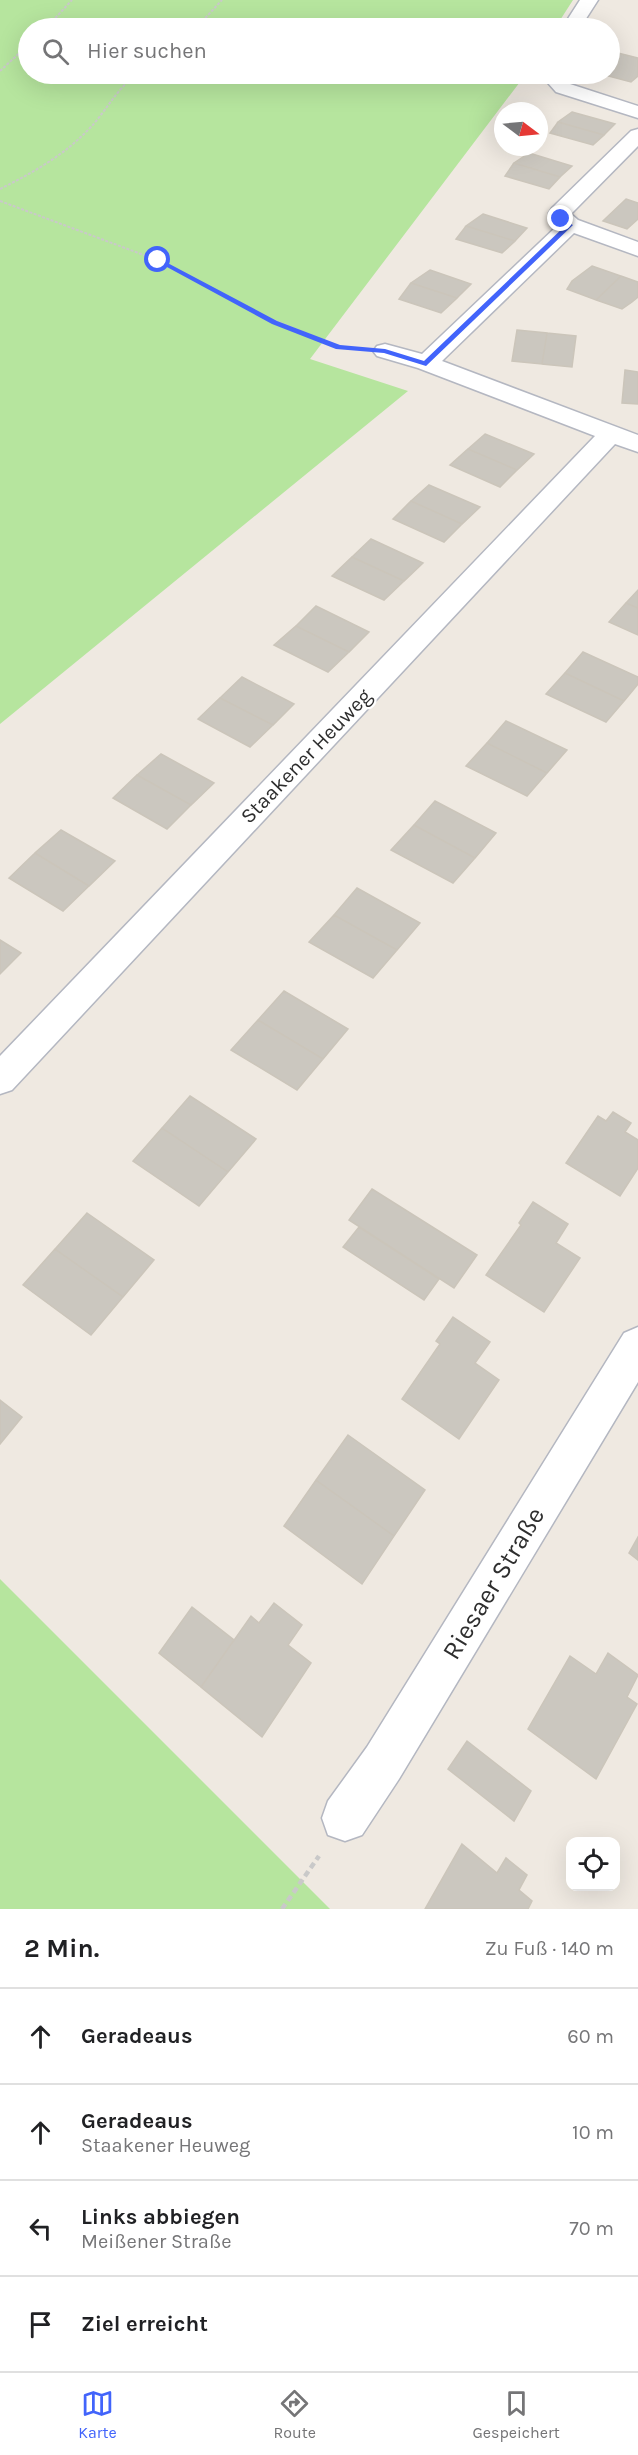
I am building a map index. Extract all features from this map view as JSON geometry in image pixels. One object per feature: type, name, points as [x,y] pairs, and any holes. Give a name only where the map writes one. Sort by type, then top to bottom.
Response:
[{"type":"street","points":[[577,18],[589,0]]},
{"type":"street","points":[[565,84],[638,112]]},
{"type":"street","points":[[638,135],[560,213],[561,219],[570,225],[638,249]]},
{"type":"street","points":[[426,363],[570,225]]},
{"type":"street","name":"Staakener Heuweg","points":[[0,1079],[625,438],[426,363],[385,351]]},
{"type":"street","name":"Riesaer Straße","points":[[345,1818],[383,1763],[638,1346]]},
{"type":"path","points":[[55,18],[72,0]]},
{"type":"path","points":[[205,18],[222,0]]},
{"type":"path","points":[[0,71],[18,54]]},
{"type":"path","points":[[0,189],[36,173],[88,130],[123,84]]},
{"type":"path","points":[[0,201],[158,260],[274,322],[317,339],[339,347],[385,351]]},
{"type":"path","points":[[282,1909],[345,1818]]},
{"type":"green space","points":[[0,0],[573,0],[561,18],[18,18],[18,84],[518,84],[505,102],[494,102],[494,116],[310,359],[408,391],[0,724]]},
{"type":"green space","points":[[0,1579],[330,1909],[0,1909]]},
{"type":"building","points":[[620,54],[638,58],[638,76],[631,82],[620,79]]},
{"type":"building","points":[[572,112],[615,124],[604,135],[558,122]]},
{"type":"building","points":[[558,122],[604,135],[593,145],[550,133]]},
{"type":"building","points":[[524,156],[539,156],[572,166],[560,177],[514,163]]},
{"type":"building","points":[[514,163],[560,177],[549,189],[505,176]]},
{"type":"building","points":[[626,199],[638,203],[638,219],[627,229],[603,221]]},
{"type":"building","points":[[483,214],[527,228],[515,241],[466,226]]},
{"type":"building","points":[[466,226],[515,241],[502,253],[456,239]]},
{"type":"building","points":[[592,266],[621,276],[596,300],[567,289],[572,281]]},
{"type":"building","points":[[430,270],[471,284],[457,298],[411,283]]},
{"type":"building","points":[[621,276],[638,282],[638,297],[622,309],[596,300]]},
{"type":"building","points":[[411,283],[457,298],[441,313],[399,299]]},
{"type":"building","points":[[517,330],[547,333],[542,364],[512,361]]},
{"type":"building","points":[[547,333],[576,336],[572,367],[542,364]]},
{"type":"building","points":[[625,370],[638,372],[638,404],[622,403]]},
{"type":"building","points":[[485,434],[534,454],[517,470],[468,449]]},
{"type":"building","points":[[468,449],[517,470],[500,487],[450,465]]},
{"type":"building","points":[[429,485],[480,507],[462,524],[411,501]]},
{"type":"building","points":[[411,501],[462,524],[444,542],[393,519]]},
{"type":"building","points":[[371,539],[423,563],[404,581],[352,557]]},
{"type":"building","points":[[352,557],[404,581],[384,600],[332,576]]},
{"type":"building","points":[[638,590],[638,608],[626,603]]},
{"type":"building","points":[[626,603],[638,608],[638,635],[609,622]]},
{"type":"building","points":[[316,606],[369,632],[349,652],[296,626]]},
{"type":"building","points":[[296,626],[349,652],[328,672],[274,645]]},
{"type":"building","points":[[583,652],[638,677],[638,684],[624,701],[565,673]]},
{"type":"building","points":[[565,673],[624,701],[606,722],[546,694]]},
{"type":"building","points":[[242,677],[294,704],[273,725],[220,698]]},
{"type":"building","points":[[220,698],[273,725],[250,747],[198,719]]},
{"type":"building","points":[[506,721],[567,750],[547,773],[487,743]]},
{"type":"building","points":[[487,743],[547,773],[527,796],[466,766]]},
{"type":"building","points":[[161,754],[214,783],[191,805],[137,775]]},
{"type":"building","points":[[137,775],[191,805],[167,829],[113,798]]},
{"type":"building","points":[[435,801],[496,833],[475,858],[414,825]]},
{"type":"building","points":[[414,825],[475,858],[453,883],[391,850]]},
{"type":"building","points":[[61,830],[115,861],[89,886],[35,853]]},
{"type":"building","points":[[35,853],[89,886],[63,911],[9,878]]},
{"type":"building","points":[[357,888],[420,923],[397,950],[334,915]]},
{"type":"building","points":[[334,915],[397,950],[373,978],[309,942]]},
{"type":"building","points":[[0,940],[21,953],[0,974]]},
{"type":"building","points":[[284,991],[348,1029],[323,1059],[258,1020]]},
{"type":"building","points":[[258,1020],[323,1059],[297,1090],[231,1050]]},
{"type":"building","points":[[190,1096],[256,1139],[228,1172],[162,1128]]},
{"type":"building","points":[[613,1112],[631,1123],[625,1132],[638,1140],[638,1168],[620,1196],[566,1163],[598,1116],[606,1121]]},
{"type":"building","points":[[162,1128],[228,1172],[199,1206],[133,1161]]},
{"type":"building","points":[[372,1189],[477,1255],[454,1288],[349,1220]]},
{"type":"building","points":[[533,1202],[568,1224],[556,1243],[580,1258],[544,1312],[486,1275],[521,1225],[519,1223]]},
{"type":"building","points":[[87,1213],[154,1260],[123,1297],[55,1249]]},
{"type":"building","points":[[359,1227],[439,1279],[424,1300],[343,1247]]},
{"type":"building","points":[[55,1249],[123,1297],[91,1335],[23,1285]]},
{"type":"building","points":[[453,1317],[490,1342],[475,1363],[499,1380],[459,1439],[402,1399],[440,1344],[436,1341]]},
{"type":"building","points":[[0,1400],[22,1417],[0,1444]]},
{"type":"building","points":[[348,1435],[425,1490],[394,1536],[316,1480]]},
{"type":"building","points":[[316,1480],[394,1536],[362,1584],[284,1526]]},
{"type":"building","points":[[638,1537],[638,1560],[629,1553]]},
{"type":"building","points":[[274,1603],[302,1625],[288,1645],[311,1663],[262,1737],[201,1687],[251,1616],[259,1623]]},
{"type":"building","points":[[192,1607],[234,1640],[201,1687],[159,1653]]},
{"type":"building","points":[[608,1653],[638,1675],[627,1697],[637,1704],[596,1779],[528,1729],[570,1656],[596,1674]]},
{"type":"building","points":[[467,1741],[531,1791],[514,1821],[448,1769]]},
{"type":"building","points":[[462,1844],[497,1873],[506,1858],[527,1875],[519,1890],[532,1901],[528,1909],[425,1909]]},
{"type":"route","points":[[158,260],[274,322],[339,347],[385,351],[426,363],[570,225],[561,219]]}]
